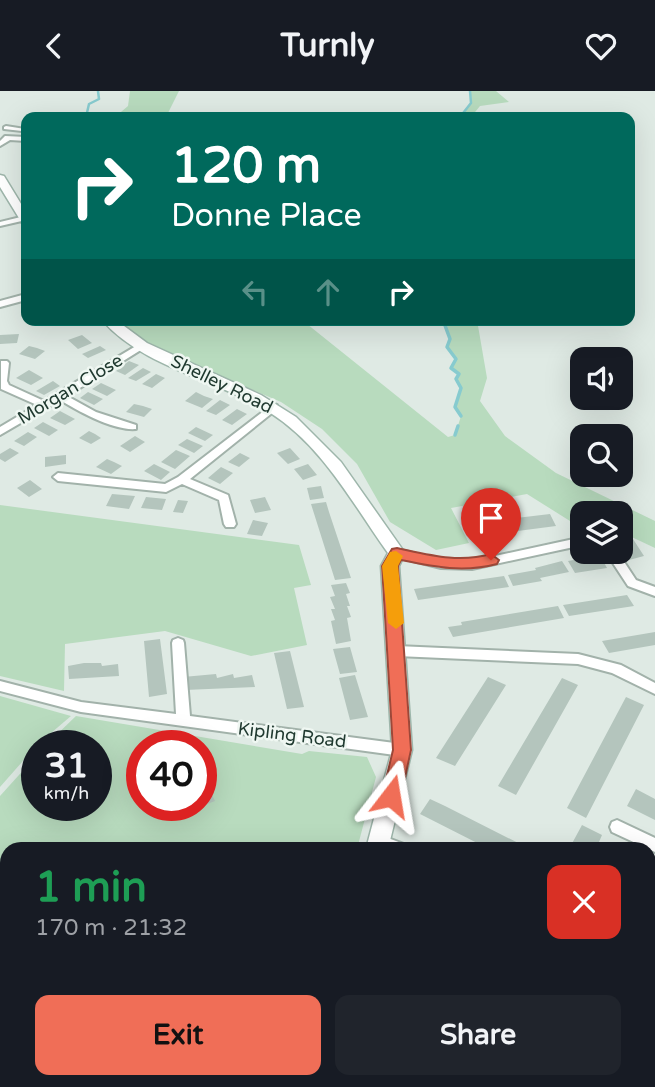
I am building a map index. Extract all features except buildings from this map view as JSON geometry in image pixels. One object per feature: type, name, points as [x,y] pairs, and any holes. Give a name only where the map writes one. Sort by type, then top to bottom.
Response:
[{"type":"street","points":[[0,144],[19,129],[6,128]]},
{"type":"street","points":[[8,138],[21,139]]},
{"type":"street","points":[[0,178],[21,213]]},
{"type":"street","points":[[0,224],[21,221]]},
{"type":"street","points":[[0,303],[21,298]]},
{"type":"street","name":"Shelley Road","points":[[116,326],[141,346],[273,408],[309,435],[339,466],[370,519],[397,553]]},
{"type":"street","name":"Morgan Close","points":[[0,432],[141,346]]},
{"type":"street","points":[[6,362],[2,381],[5,387],[44,404]]},
{"type":"street","points":[[58,395],[123,427]]},
{"type":"street","points":[[66,475],[166,488],[182,480],[273,408]]},
{"type":"street","points":[[182,480],[225,498],[229,521],[216,519]]},
{"type":"street","points":[[380,842],[402,750],[390,566],[397,553],[441,563],[472,565],[570,544]]},
{"type":"street","points":[[620,564],[632,583],[655,593]]},
{"type":"street","points":[[178,643],[183,721]]},
{"type":"street","points":[[397,651],[578,659],[616,669],[655,689]]},
{"type":"street","name":"Kipling Road","points":[[0,685],[81,707],[402,750]]},
{"type":"street","points":[[617,827],[649,842]]},
{"type":"green space","points":[[130,91],[179,91],[168,112],[121,112],[128,106]]},
{"type":"green space","points":[[470,91],[496,91],[509,102],[480,106],[475,112],[464,112],[471,103]]},
{"type":"green space","points":[[125,326],[309,326],[448,437],[455,435],[461,416],[455,407],[461,388],[456,379],[459,374],[451,368],[456,359],[447,347],[450,339],[445,326],[478,326],[487,378],[480,401],[505,436],[556,473],[570,480],[570,487],[585,487],[614,501],[570,501],[570,521],[527,494],[451,508],[469,543],[436,550],[390,522],[357,464],[322,429],[281,402],[146,344]]},
{"type":"green space","points":[[0,505],[299,545],[311,585],[294,588],[307,645],[251,656],[165,631],[65,644],[64,691],[0,676]]},
{"type":"green space","points":[[633,510],[655,521],[655,548],[633,538]]},
{"type":"green space","points":[[0,696],[71,716],[55,730],[21,730],[21,763],[0,787]]},
{"type":"green space","points":[[76,716],[159,730],[126,730],[126,821],[217,821],[217,740],[302,754],[309,751],[367,757],[376,777],[359,842],[0,842],[0,796],[21,773],[21,821],[112,821],[112,730],[62,730]]},
{"type":"waterway","points":[[87,112],[89,104],[99,99],[98,91]]},
{"type":"waterway","points":[[464,112],[471,103],[470,91]]},
{"type":"waterway","points":[[445,326],[450,339],[447,347],[456,359],[451,368],[459,374],[456,379],[461,388],[455,407],[461,416]]},
{"type":"waterway","points":[[455,435],[458,426]]},
{"type":"slow traffic","points":[[396,556],[390,566],[396,623]]},
{"type":"route","points":[[391,796],[402,750],[396,622],[390,566],[397,553],[441,563],[472,565],[491,560]]}]
